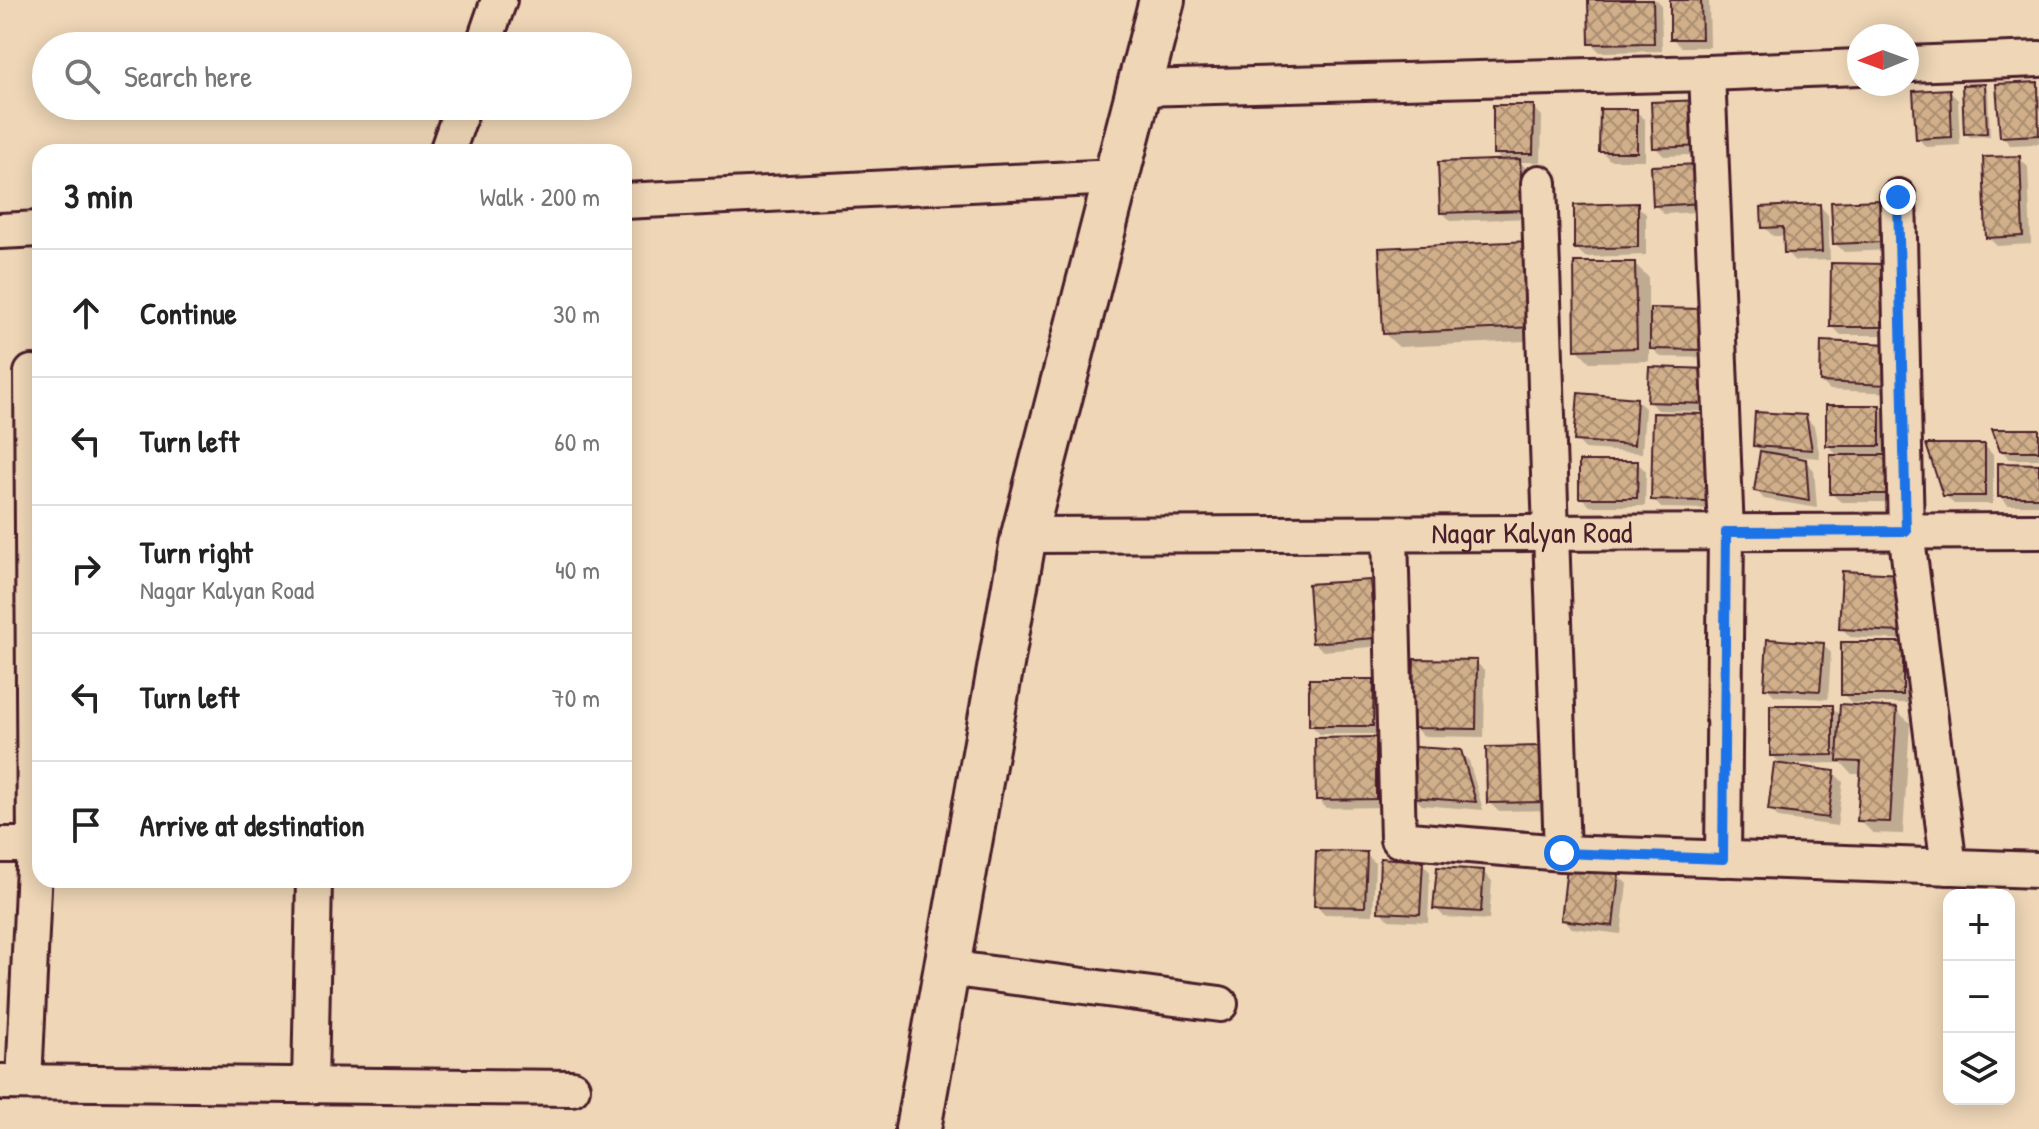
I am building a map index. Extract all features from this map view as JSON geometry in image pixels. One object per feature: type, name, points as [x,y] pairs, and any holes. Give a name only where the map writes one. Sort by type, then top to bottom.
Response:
[{"type":"highway","points":[[918,1129],[1024,535],[1162,0]]},
{"type":"street","points":[[488,32],[499,0]]},
{"type":"street","points":[[1919,64],[2039,59]]},
{"type":"street","points":[[1139,88],[1847,67]]},
{"type":"street","points":[[1707,73],[1726,532],[1723,859]]},
{"type":"street","points":[[450,144],[458,120]]},
{"type":"street","points":[[632,201],[1116,177]]},
{"type":"street","points":[[1539,183],[1562,853]]},
{"type":"street","points":[[1898,197],[1906,531],[1949,867]]},
{"type":"street","points":[[0,231],[32,229]]},
{"type":"street","name":"Nagar Kalyan Road","points":[[1024,535],[2039,531]]},
{"type":"street","points":[[1390,534],[1398,839],[1562,853],[2039,870]]},
{"type":"street","points":[[0,845],[32,845]]},
{"type":"street","points":[[32,888],[12,1082],[572,1088]]},
{"type":"street","points":[[310,1085],[314,888]]},
{"type":"street","points":[[947,968],[1220,1004]]},
{"type":"building","points":[[1588,0],[1653,0],[1654,43],[1589,44]]},
{"type":"building","points":[[1670,0],[1701,0],[1702,39],[1670,39]]},
{"type":"building","points":[[2038,82],[2039,135],[2000,137],[1996,84]]},
{"type":"building","points":[[1985,84],[1987,133],[1964,134],[1962,85]]},
{"type":"building","points":[[1950,89],[1952,137],[1916,139],[1913,96],[1919,96],[1919,91]]},
{"type":"building","points":[[1702,100],[1704,146],[1653,148],[1651,102]]},
{"type":"building","points":[[1493,105],[1534,105],[1533,154],[1493,154]]},
{"type":"building","points":[[1600,109],[1637,109],[1637,152],[1599,152]]},
{"type":"building","points":[[2020,156],[2023,236],[1986,238],[1983,157]]},
{"type":"building","points":[[1520,159],[1523,210],[1440,213],[1438,162]]},
{"type":"building","points":[[1701,164],[1703,203],[1653,206],[1651,166]]},
{"type":"building","points":[[1880,200],[1882,242],[1833,244],[1831,202]]},
{"type":"building","points":[[1638,203],[1638,247],[1574,249],[1574,205]]},
{"type":"building","points":[[1820,204],[1822,252],[1784,253],[1783,227],[1762,228],[1761,207]]},
{"type":"building","points":[[1530,241],[1534,327],[1383,334],[1379,248]]},
{"type":"building","points":[[1574,262],[1635,262],[1637,348],[1575,350]]},
{"type":"building","points":[[1831,263],[1887,264],[1886,327],[1830,327]]},
{"type":"building","points":[[1650,308],[1708,309],[1708,350],[1650,349]]},
{"type":"building","points":[[1821,341],[1890,344],[1888,385],[1820,382]]},
{"type":"building","points":[[1649,367],[1711,369],[1710,404],[1647,402]]},
{"type":"building","points":[[1578,393],[1637,398],[1634,445],[1574,441]]},
{"type":"building","points":[[1826,405],[1880,405],[1880,446],[1826,446]]},
{"type":"building","points":[[1755,412],[1806,415],[1812,450],[1753,446]]},
{"type":"building","points":[[1653,413],[1709,414],[1707,501],[1651,500]]},
{"type":"building","points":[[1992,429],[2039,429],[2039,451],[2000,451]]},
{"type":"building","points":[[1926,444],[1985,444],[1985,496],[1943,496]]},
{"type":"building","points":[[1760,451],[1806,459],[1809,501],[1754,491]]},
{"type":"building","points":[[1830,455],[1889,455],[1889,494],[1830,494]]},
{"type":"building","points":[[1579,461],[1638,461],[1637,498],[1579,498]]},
{"type":"building","points":[[1998,463],[2039,464],[2039,497],[1998,497]]},
{"type":"building","points":[[1842,571],[1903,574],[1900,632],[1839,629]]},
{"type":"building","points":[[1370,580],[1375,638],[1312,643],[1308,584]]},
{"type":"building","points":[[1767,639],[1824,643],[1820,691],[1764,688]]},
{"type":"building","points":[[1841,642],[1903,642],[1903,695],[1841,695]]},
{"type":"building","points":[[1414,659],[1477,660],[1476,729],[1412,728]]},
{"type":"building","points":[[1309,679],[1374,679],[1373,726],[1309,726]]},
{"type":"building","points":[[1840,704],[1897,708],[1890,822],[1857,821],[1861,762],[1837,761]]},
{"type":"building","points":[[1770,705],[1833,705],[1833,755],[1770,756]]},
{"type":"building","points":[[1376,737],[1376,799],[1316,800],[1315,738]]},
{"type":"building","points":[[1544,746],[1545,802],[1487,803],[1486,747]]},
{"type":"building","points":[[1415,747],[1461,750],[1476,802],[1411,797]]},
{"type":"building","points":[[1774,763],[1835,771],[1828,818],[1768,810]]},
{"type":"building","points":[[1316,851],[1367,852],[1365,907],[1314,906]]},
{"type":"building","points":[[1380,858],[1423,861],[1420,914],[1378,912]]},
{"type":"building","points":[[1437,867],[1484,870],[1481,912],[1433,909]]},
{"type":"building","points":[[1567,867],[1619,873],[1613,926],[1561,920]]},
{"type":"route","points":[[1562,853],[1723,859],[1726,532],[1906,531],[1898,197]]}]
